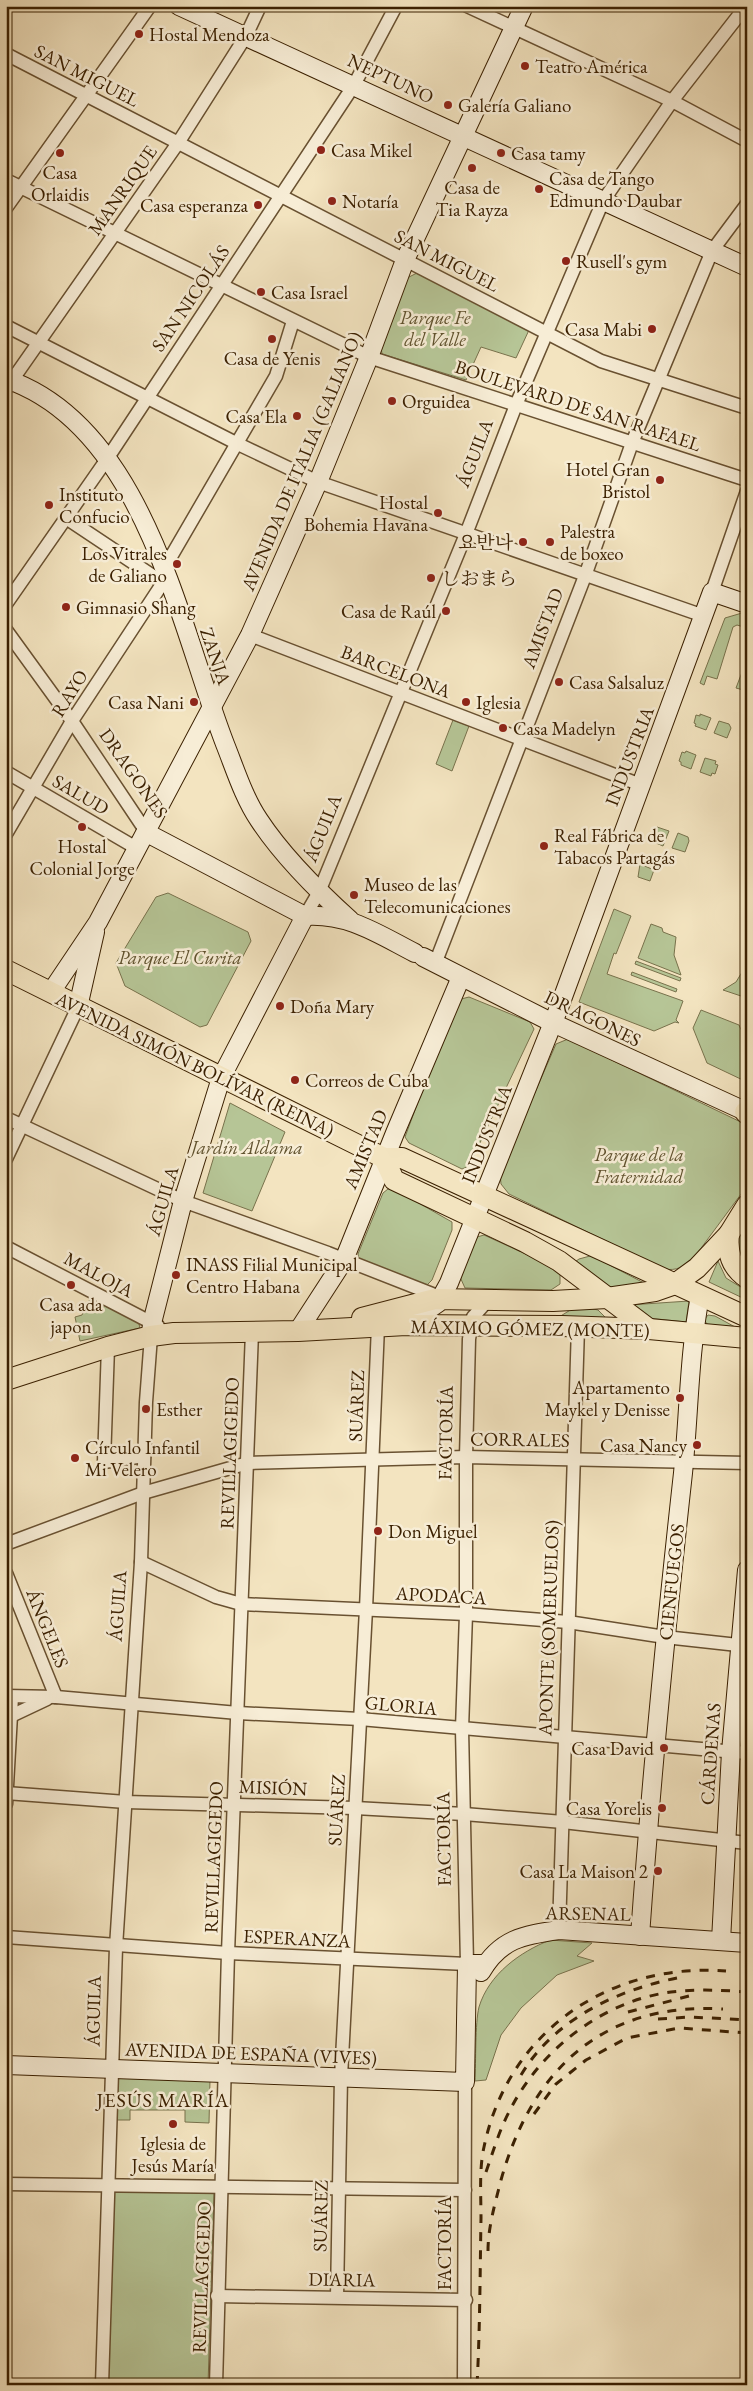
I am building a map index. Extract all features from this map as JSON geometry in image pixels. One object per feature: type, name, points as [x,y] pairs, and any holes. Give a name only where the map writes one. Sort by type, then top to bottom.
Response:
[{"type":"main road","name":"AVENIDA SIMÓN BOLÍVAR (REINA)","points":[[6,970],[384,1158],[402,1158],[675,1284]]},
{"type":"main road","points":[[384,1158],[394,1180],[559,1261],[574,1270],[607,1298],[649,1329]]},
{"type":"main road","points":[[747,1205],[729,1234],[728,1247],[731,1262],[747,1278]]},
{"type":"main road","name":"MÁXIMO GÓMEZ (MONTE)","points":[[306,1330],[442,1298],[553,1301],[607,1298],[655,1291],[675,1284],[697,1268],[729,1234]]},
{"type":"main road","name":"CIENFUEGOS","points":[[700,1296],[729,1234]]},
{"type":"main road","points":[[553,1301],[565,1291],[568,1284],[565,1269],[559,1261]]},
{"type":"main road","points":[[675,1284],[747,1317]]},
{"type":"main road","name":"MÁXIMO GÓMEZ (MONTE)","points":[[6,1380],[108,1347],[151,1329],[174,1333],[252,1332],[406,1325],[578,1327],[649,1329],[747,1338]]},
{"type":"street","points":[[6,208],[150,6]]},
{"type":"street","name":"NEPTUNO","points":[[180,6],[462,134],[747,267]]},
{"type":"street","name":"MANRIQUE","points":[[8,383],[178,144],[246,36],[260,6]]},
{"type":"street","name":"SAN NICOLÁS","points":[[6,604],[107,458],[354,85],[396,6]]},
{"type":"street","points":[[467,6],[672,101],[747,141]]},
{"type":"street","name":"AVENIDA DE ITALIA (GALIANO)","points":[[51,992],[98,922],[147,833],[250,635],[318,482],[369,357],[405,260],[512,27],[524,6]]},
{"type":"street","name":"ÁGUILA","points":[[102,2385],[116,1946],[141,1562],[144,1456],[151,1329],[183,1202],[221,1078],[319,892],[466,534],[516,404],[603,201],[672,101],[746,6]]},
{"type":"street","name":"SAN MIGUEL","points":[[6,54],[601,361],[747,408]]},
{"type":"street","name":"BOULEVARD DE SAN RAFAEL","points":[[6,180],[369,357],[747,480]]},
{"type":"street","name":"AMISTAD","points":[[424,958],[523,739],[585,576],[632,443],[712,251],[747,204]]},
{"type":"street","name":"RAYO","points":[[6,834],[72,721],[165,574],[238,444],[276,376],[293,321]]},
{"type":"street","points":[[6,326],[238,444],[318,482],[704,616]]},
{"type":"street","name":"ZANJA","points":[[8,383],[42,396],[60,408],[79,424],[107,458],[130,497],[165,574],[212,709],[238,776],[258,820],[319,892]]},
{"type":"street","name":"INDUSTRIA","points":[[406,1325],[432,1309],[442,1298],[475,1219],[553,1023],[704,616],[747,491]]},
{"type":"street","points":[[66,518],[165,574]]},
{"type":"street","points":[[712,592],[747,604]]},
{"type":"street","name":"DRAGONES","points":[[6,630],[72,721],[147,833],[305,916],[326,914],[350,920],[553,1023],[746,1112]]},
{"type":"street","name":"BARCELONA","points":[[250,635],[641,785]]},
{"type":"street","name":"SALUD","points":[[6,772],[138,849]]},
{"type":"street","name":"DRAGONES","points":[[319,892],[350,920]]},
{"type":"street","name":"AVENIDA DE ITALIA (GALIANO)","points":[[78,1007],[98,922]]},
{"type":"street","name":"AMISTAD","points":[[306,1330],[344,1260],[384,1158],[461,977]]},
{"type":"street","points":[[6,1159],[78,1007]]},
{"type":"street","points":[[6,1118],[183,1202],[344,1260],[442,1298]]},
{"type":"street","name":"MALOJA","points":[[6,1246],[151,1329]]},
{"type":"street","name":"CIENFUEGOS","points":[[640,1936],[646,1831],[684,1460],[694,1333],[700,1296]]},
{"type":"street","name":"FACTORÍA","points":[[464,2385],[466,2300],[465,2082],[468,1964],[462,1729],[466,1614],[466,1457],[470,1326],[478,1309],[489,1299]]},
{"type":"street","name":"SUÁREZ","points":[[336,2297],[340,2077],[366,1610],[378,1326]]},
{"type":"street","name":"APONTE (SOMERUELOS)","points":[[559,1930],[572,1459],[578,1327]]},
{"type":"street","name":"REVILLAGIGEDO","points":[[216,2385],[217,2296],[223,2188],[228,1953],[252,1332]]},
{"type":"street","points":[[108,1347],[104,1462],[144,1456]]},
{"type":"street","name":"CORRALES","points":[[6,1544],[143,1492],[248,1462],[466,1457],[684,1460],[747,1463]]},
{"type":"street","name":"APODACA","points":[[141,1562],[216,1597],[240,1604],[466,1614],[568,1622],[665,1637],[744,1646]]},
{"type":"street","name":"CÁRDENAS","points":[[721,1941],[726,1840],[739,1752],[747,1570]]},
{"type":"street","name":"ÁNGELES","points":[[6,1573],[54,1697]]},
{"type":"street","points":[[6,1804],[11,1716],[9,1697]]},
{"type":"street","name":"GLORIA","points":[[9,1697],[54,1697],[238,1713],[360,1719],[739,1752]]},
{"type":"street","points":[[11,1716],[54,1697]]},
{"type":"street","name":"MISIÓN","points":[[6,1793],[126,1802],[355,1808],[464,1814],[563,1822],[747,1843]]},
{"type":"street","name":"ARSENAL","points":[[466,2007],[486,1964],[496,1952],[513,1939],[533,1933],[559,1930],[747,1943]]},
{"type":"street","name":"ESPERANZA","points":[[6,1937],[228,1953],[468,1964]]},
{"type":"street","points":[[468,1964],[486,1964]]},
{"type":"street","name":"AVENIDA DE ESPAÑA (VIVES)","points":[[6,2065],[465,2082]]},
{"type":"street","points":[[6,2184],[465,2190]]},
{"type":"street","name":"DIARIA","points":[[217,2296],[466,2300]]},
{"type":"green space","name":"Parque Fe del Valle","points":[[417,273],[529,330],[516,358],[481,347],[466,380],[382,354],[381,347],[407,278]]},
{"type":"green space","points":[[742,613],[747,615],[747,628],[737,625],[733,627],[717,679],[707,676],[704,685],[700,683],[725,618]]},
{"type":"green space","points":[[747,659],[747,691],[736,688]]},
{"type":"green space","points":[[700,714],[711,718],[706,730],[695,726],[696,715],[700,716]]},
{"type":"green space","points":[[453,720],[469,726],[452,771],[436,764]]},
{"type":"green space","points":[[719,721],[729,724],[731,728],[727,738],[714,733]]},
{"type":"green space","points":[[686,751],[696,755],[691,769],[681,765],[679,761],[682,752],[685,753]]},
{"type":"green space","points":[[705,758],[716,761],[715,764],[718,765],[715,774],[712,773],[711,776],[700,772]]},
{"type":"green space","points":[[657,827],[669,831],[663,846],[649,840],[654,829]]},
{"type":"green space","points":[[678,833],[688,837],[689,841],[685,852],[672,848]]},
{"type":"green space","points":[[640,864],[654,870],[650,881],[638,877]]},
{"type":"green space","name":"Parque El Curita","points":[[168,893],[248,932],[251,941],[207,1025],[200,1027],[125,986],[116,963],[156,897]]},
{"type":"green space","points":[[614,909],[631,916],[616,954],[614,953],[607,974],[683,1001],[676,1020],[679,1023],[675,1022],[654,1031],[579,1002]]},
{"type":"green space","points":[[651,924],[662,928],[663,932],[676,937],[674,955],[681,975],[638,958]]},
{"type":"green space","points":[[636,961],[681,978],[680,981],[635,964]]},
{"type":"green space","points":[[747,964],[747,998],[723,990],[736,982]]},
{"type":"green space","points":[[632,972],[677,989],[676,992],[631,975]]},
{"type":"green space","points":[[469,997],[530,1022],[534,1029],[469,1166],[462,1169],[409,1143],[405,1137],[452,1010],[461,999]]},
{"type":"green space","points":[[701,1010],[739,1025],[747,1043],[747,1082],[707,1063],[693,1028]]},
{"type":"green space","name":"Parque de la Fraternidad","points":[[568,1039],[747,1125],[747,1186],[693,1259],[683,1266],[676,1269],[664,1269],[509,1194],[501,1184],[500,1173],[556,1044]]},
{"type":"green space","name":"Jardín Aldama","points":[[230,1103],[285,1132],[252,1211],[203,1193]]},
{"type":"green space","points":[[388,1189],[394,1189],[452,1222],[452,1230],[432,1280],[426,1286],[359,1260],[358,1254],[383,1193]]},
{"type":"green space","points":[[747,1219],[747,1271],[744,1270],[734,1236]]},
{"type":"green space","points":[[484,1235],[554,1267],[560,1272],[560,1284],[551,1290],[465,1288],[460,1277],[477,1237]]},
{"type":"green space","points":[[590,1256],[644,1283],[614,1292],[572,1264],[579,1259]]},
{"type":"green space","points":[[718,1261],[726,1278],[747,1291],[747,1300],[709,1282]]},
{"type":"green space","points":[[91,1297],[138,1320],[140,1328],[80,1341],[75,1317],[82,1315]]},
{"type":"green space","points":[[689,1301],[686,1322],[638,1317],[629,1305]]},
{"type":"green space","points":[[589,1308],[598,1310],[610,1322],[559,1317],[572,1309]]},
{"type":"green space","points":[[708,1315],[715,1316],[746,1333],[708,1325],[704,1320]]},
{"type":"green space","points":[[550,1940],[592,1943],[577,1956],[594,1961],[557,1975],[521,2008],[501,2035],[486,2080],[475,2081],[477,2023],[479,2007],[484,1995],[490,1984],[507,1966],[528,1951]]},
{"type":"green space","points":[[117,2077],[210,2080],[209,2123],[185,2122],[185,2110],[130,2110],[130,2120],[114,2120]]},
{"type":"green space","points":[[113,2192],[214,2192],[208,2385],[107,2385]]},
{"type":"railway","points":[[477,2385],[482,2155],[497,2106],[516,2069],[541,2038],[570,2012],[605,1992],[643,1978],[683,1971],[726,1971]]},
{"type":"railway","points":[[521,2075],[535,2055],[552,2037],[570,2022],[591,2009],[635,1989],[682,1977]]},
{"type":"railway","points":[[486,2172],[502,2127],[522,2090],[537,2069],[575,2032],[597,2018],[645,1997],[690,1990],[747,1992]]},
{"type":"railway","points":[[628,2012],[689,1996]]},
{"type":"railway","points":[[488,2251],[494,2207],[515,2140],[532,2105],[553,2075],[579,2050],[608,2031],[642,2017],[680,2010],[723,2009]]},
{"type":"railway","points":[[658,2019],[691,2017],[747,2020]]},
{"type":"railway","points":[[534,2114],[556,2084],[586,2060],[627,2038],[679,2028],[747,2033]]},
{"type":"place","name":"Hostal Mendoza","points":[[139,34]]},
{"type":"place","name":"Teatro América","points":[[525,66]]},
{"type":"place","name":"Galería Galiano","points":[[448,105]]},
{"type":"place","name":"Casa Mikel","points":[[321,150]]},
{"type":"place","name":"Casa Orlaidis","points":[[60,153]]},
{"type":"place","name":"Casa tamy","points":[[501,153]]},
{"type":"place","name":"Casa de Tia Rayza","points":[[472,168]]},
{"type":"place","name":"Casa de Tango Edmundo Daubar","points":[[539,189]]},
{"type":"place","name":"Notaría","points":[[332,201]]},
{"type":"place","name":"Casa esperanza","points":[[258,205]]},
{"type":"place","name":"Rusell's gym","points":[[566,261]]},
{"type":"place","name":"Casa Israel","points":[[261,292]]},
{"type":"place","name":"Casa Mabi","points":[[652,329]]},
{"type":"place","name":"Casa de Yenis","points":[[272,339]]},
{"type":"place","name":"Orguidea","points":[[392,401]]},
{"type":"place","name":"Casa Ela","points":[[297,416]]},
{"type":"place","name":"Hotel Gran Bristol","points":[[660,480]]},
{"type":"place","name":"Instituto Confucio","points":[[49,505]]},
{"type":"place","name":"Hostal Bohemia Havana","points":[[438,513]]},
{"type":"place","name":"요반나","points":[[523,542]]},
{"type":"place","name":"Palestra de boxeo","points":[[550,542]]},
{"type":"place","name":"Los Vitrales de Galiano","points":[[177,564]]},
{"type":"place","name":"しおまら","points":[[431,578]]},
{"type":"place","name":"Gimnasio Shang","points":[[66,607]]},
{"type":"place","name":"Casa de Raúl","points":[[446,611]]},
{"type":"place","name":"Casa Salsaluz","points":[[559,682]]},
{"type":"place","name":"Casa Nani","points":[[194,702]]},
{"type":"place","name":"Iglesia","points":[[466,702]]},
{"type":"place","name":"Casa Madelyn","points":[[503,728]]},
{"type":"place","name":"Hostal Colonial Jorge","points":[[82,827]]},
{"type":"place","name":"Real Fábrica de Tabacos Partagás","points":[[544,846]]},
{"type":"place","name":"Museo de las Telecomunicaciones","points":[[354,895]]},
{"type":"place","name":"Doña Mary","points":[[280,1006]]},
{"type":"place","name":"Correos de Cuba","points":[[295,1080]]},
{"type":"place","name":"INASS Filial Municipal Centro Habana","points":[[176,1275]]},
{"type":"place","name":"Casa ada japon","points":[[71,1285]]},
{"type":"place","name":"Apartamento Maykel y Denisse","points":[[680,1398]]},
{"type":"place","name":"Esther","points":[[146,1409]]},
{"type":"place","name":"Casa Nancy","points":[[697,1445]]},
{"type":"place","name":"Círculo Infantil Mi Velero","points":[[75,1458]]},
{"type":"place","name":"Don Miguel","points":[[378,1531]]},
{"type":"place","name":"Casa David","points":[[664,1748]]},
{"type":"place","name":"Casa Yorelis","points":[[662,1808]]},
{"type":"place","name":"Casa La Maison 2","points":[[658,1871]]},
{"type":"place","name":"Iglesia de Jesús María","points":[[173,2124]]},
{"type":"district","name":"JESÚS MARÍA","points":[[163,2100]]}]
